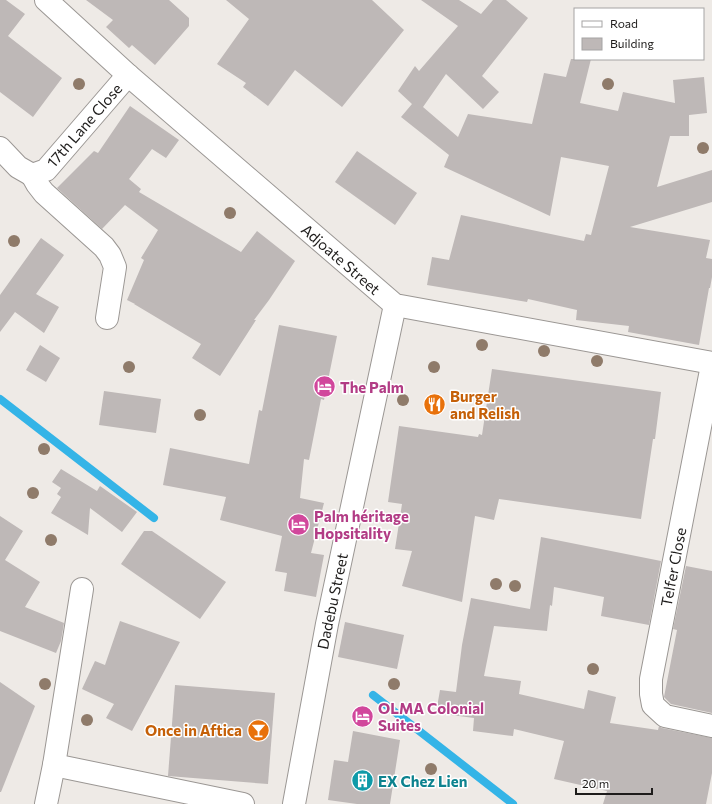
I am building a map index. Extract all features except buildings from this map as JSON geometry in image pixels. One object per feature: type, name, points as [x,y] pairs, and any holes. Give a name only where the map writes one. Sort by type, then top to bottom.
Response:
[{"type":"street","name":"Adjoate Street","points":[[46,0],[128,75],[395,306],[712,364]]},
{"type":"street","name":"17th Lane Close","points":[[0,148],[18,167],[32,175],[46,170],[128,75]]},
{"type":"street","points":[[32,175],[44,193],[104,247],[110,256],[115,267],[107,318]]},
{"type":"street","name":"Dadebu Street","points":[[294,804],[327,624],[395,306]]},
{"type":"street","name":"Telfer Close","points":[[712,364],[651,679],[651,694],[653,705],[665,716],[712,726]]},
{"type":"street","points":[[46,804],[54,765],[82,589]]},
{"type":"street","points":[[54,765],[243,804]]},
{"type":"waterway","points":[[0,399],[154,518]]},
{"type":"waterway","points":[[373,695],[513,804]]},
{"type":"place","name":"The Palm","points":[[325,387]]},
{"type":"place","name":"Burger and Relish","points":[[434,405]]},
{"type":"place","name":"Palm héritage Hopsitality","points":[[299,525]]},
{"type":"place","name":"OLMA Colonial Suites","points":[[363,717]]},
{"type":"place","name":"Once in Aftica","points":[[258,730]]},
{"type":"place","name":"EX Chez Lien","points":[[362,781]]}]
